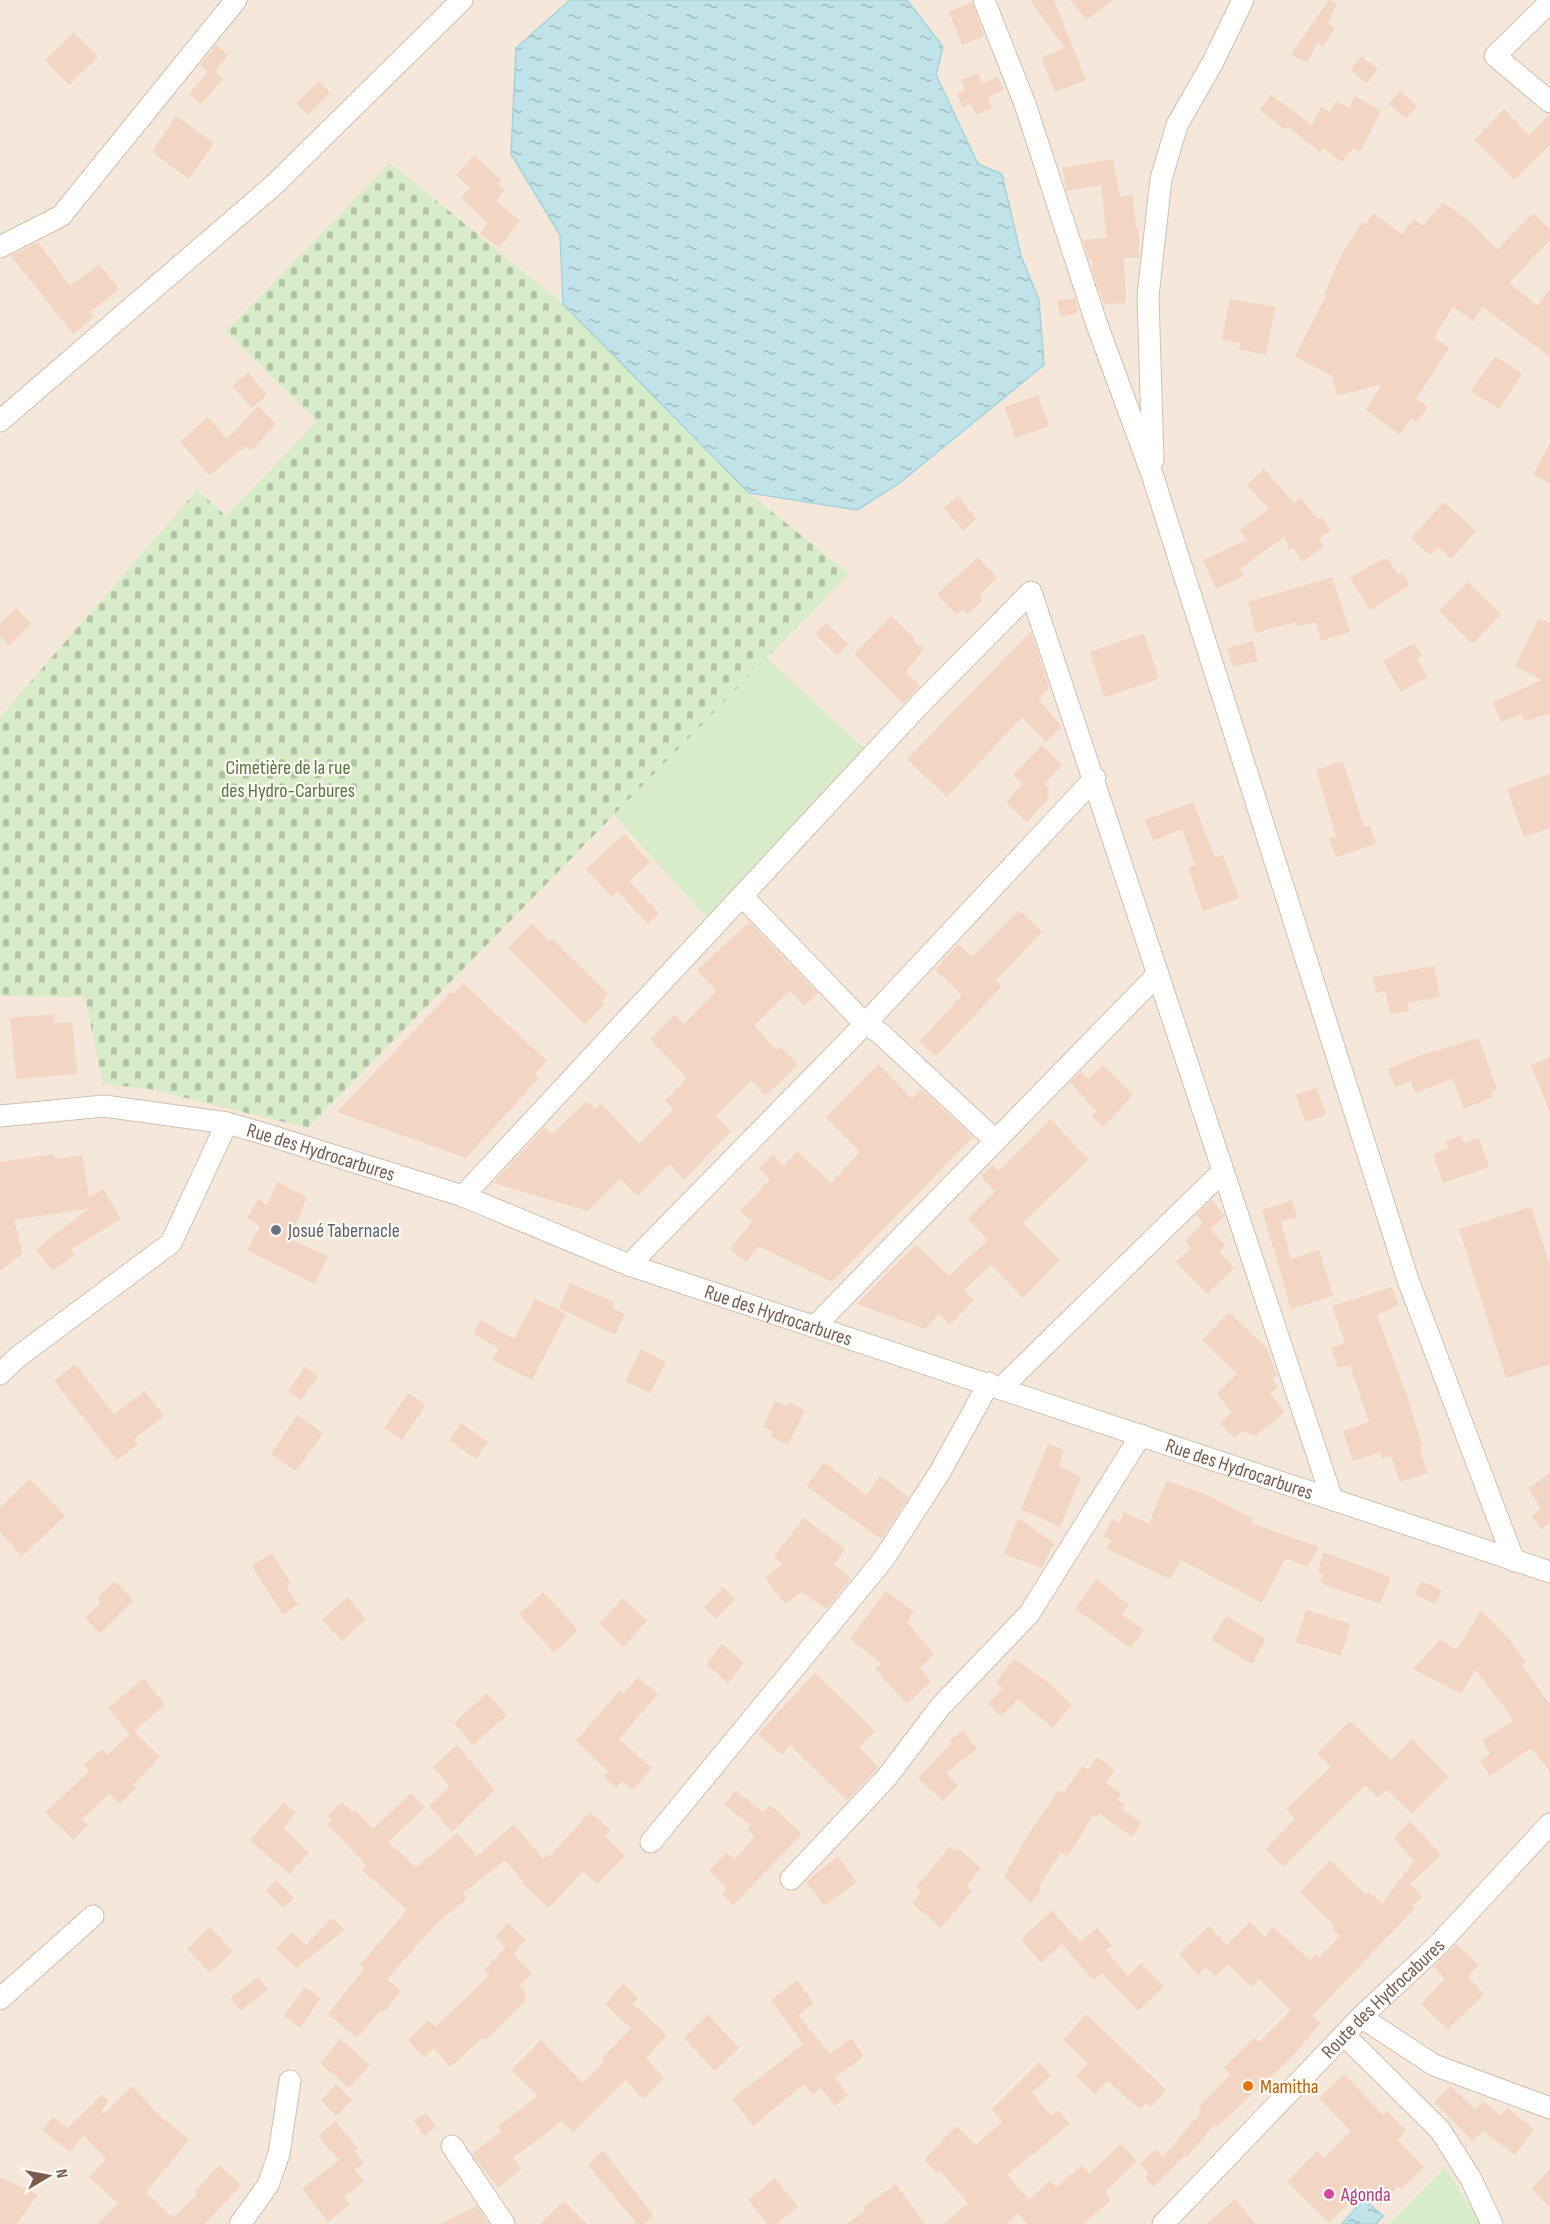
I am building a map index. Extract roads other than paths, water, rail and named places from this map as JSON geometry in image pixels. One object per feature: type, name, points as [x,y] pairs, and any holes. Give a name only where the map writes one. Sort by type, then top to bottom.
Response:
[{"type":"street","points":[[0,247],[61,216],[236,0]]},
{"type":"street","points":[[0,422],[274,185],[462,0]]},
{"type":"street","points":[[984,0],[1025,104],[1096,322],[1153,477],[1408,1280],[1514,1561]]},
{"type":"street","points":[[1153,477],[1148,296],[1161,179],[1177,125],[1213,62],[1243,0]]},
{"type":"street","points":[[1550,2],[1495,56],[1550,102]]},
{"type":"street","points":[[463,1196],[923,701],[1031,592],[1095,778],[1332,1499]]},
{"type":"street","points":[[629,1265],[865,1024],[1095,778]]},
{"type":"street","points":[[743,897],[865,1024],[880,1033],[996,1141]]},
{"type":"street","points":[[816,1325],[1158,974]]},
{"type":"street","name":"Rue des Hydrocarbures","points":[[0,1116],[104,1106],[228,1123],[463,1196],[629,1265],[816,1325],[1550,1572]]},
{"type":"street","points":[[0,1374],[19,1356],[171,1243],[228,1123]]},
{"type":"street","points":[[651,1842],[884,1560],[995,1385],[1223,1171]]},
{"type":"street","points":[[791,1879],[887,1778],[940,1707],[1029,1614],[1141,1435]]},
{"type":"street","name":"Route des Hydrocabures","points":[[1164,2224],[1361,2017],[1437,1946],[1550,1824]]},
{"type":"street","points":[[0,1999],[93,1916]]},
{"type":"street","points":[[1361,2017],[1434,2065],[1550,2108]]},
{"type":"street","points":[[1344,2035],[1440,2130],[1471,2178],[1492,2224]]},
{"type":"street","points":[[240,2224],[268,2185],[279,2154],[290,2081]]},
{"type":"street","points":[[452,2146],[504,2224]]},
{"type":"water","points":[[570,0],[907,0],[943,47],[936,75],[978,164],[1002,174],[1021,256],[1039,300],[1044,365],[897,485],[857,510],[749,493],[563,304],[560,235],[511,154],[516,48]]},
{"type":"water","points":[[1364,2199],[1383,2216],[1376,2224],[1342,2224]]},
{"type":"place","name":"Josué Tabernacle","points":[[276,1230]]},
{"type":"place","name":"Mamitha","points":[[1248,2086]]},
{"type":"place","name":"Agonda","points":[[1329,2194]]},
{"type":"park label","name":"Cimetière de la rue des Hydro-Carbures","points":[[288,778]]}]
